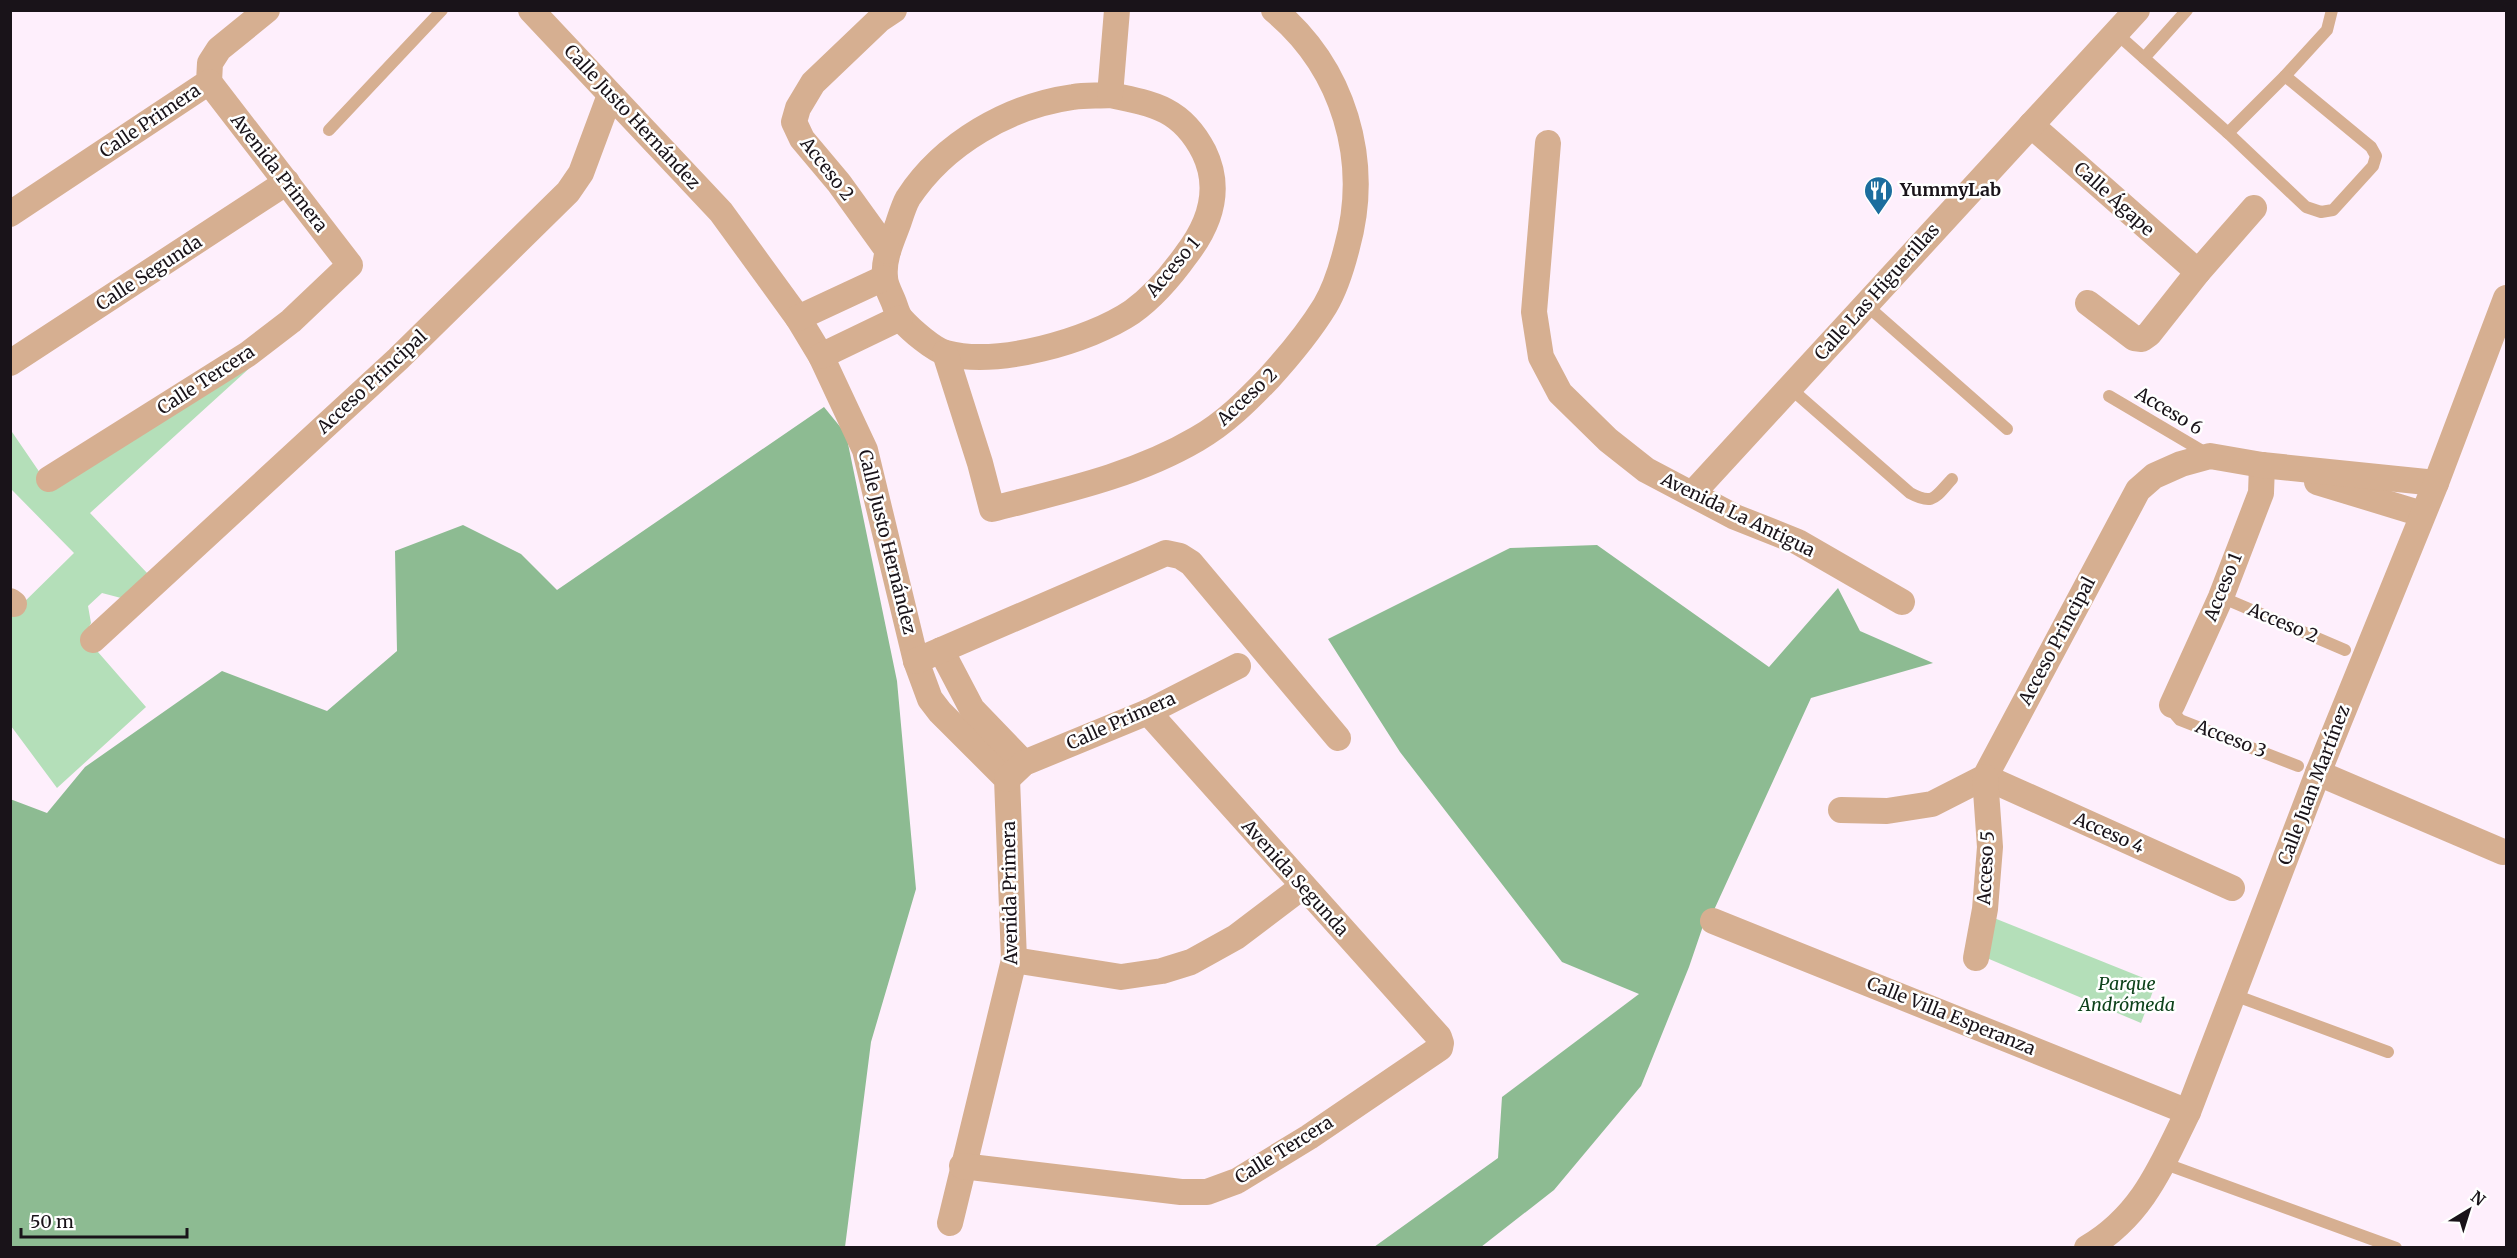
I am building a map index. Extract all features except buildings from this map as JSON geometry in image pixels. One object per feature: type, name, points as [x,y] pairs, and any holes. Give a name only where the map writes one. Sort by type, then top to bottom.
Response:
[{"type":"street","name":"Calle Primera","points":[[10,214],[209,82],[210,63],[219,49],[267,10]]},
{"type":"street","name":"Calle Justo Hernández","points":[[531,10],[721,212],[798,318],[821,356],[865,450],[916,661],[1166,554],[1180,556],[1191,563],[1338,738]]},
{"type":"street","name":"Acceso 2","points":[[888,251],[839,183],[802,139],[794,122],[798,108],[813,83],[879,20],[894,10]]},
{"type":"street","points":[[1110,96],[1117,10]]},
{"type":"street","name":"Acceso 2","points":[[945,353],[992,509],[1138,469],[1196,440],[1240,409],[1287,359],[1325,306],[1342,266],[1354,221],[1357,176],[1352,138],[1342,101],[1326,70],[1294,27],[1274,10]]},
{"type":"street","name":"Calle Las Higuerillas","points":[[1692,494],[1865,303],[2137,10]]},
{"type":"street","name":"Avenida Primera","points":[[209,82],[350,265]]},
{"type":"street","name":"Acceso Principal","points":[[93,640],[398,359],[568,192],[580,173],[610,95]]},
{"type":"street","name":"Acceso 1","points":[[884,278],[888,251],[908,199],[936,163],[980,130],[1028,108],[1074,96],[1110,96],[1150,103],[1177,116],[1195,135],[1207,160],[1214,186],[1210,213],[1198,240],[1157,290],[1132,312],[1087,334],[1043,349],[995,357],[945,353]]},
{"type":"street","name":"Calle Ágape","points":[[2031,125],[2198,272]]},
{"type":"street","name":"Avenida La Antigua","points":[[1548,143],[1534,312],[1541,357],[1560,393],[1608,440],[1646,470],[1735,517],[1798,542],[1902,602]]},
{"type":"street","name":"Calle Segunda","points":[[10,363],[287,182]]},
{"type":"street","points":[[2088,303],[2134,338],[2142,339],[2149,334],[2198,272],[2254,208]]},
{"type":"street","name":"Calle Tercera","points":[[49,479],[248,354],[291,321],[350,265]]},
{"type":"street","points":[[798,318],[884,278],[900,318],[945,353]]},
{"type":"street","name":"Calle Juan Martínez","points":[[2087,1248],[2108,1235],[2139,1204],[2163,1163],[2188,1112],[2234,996],[2308,769],[2436,483],[2506,298]]},
{"type":"street","points":[[821,356],[900,318]]},
{"type":"street","name":"Acceso Principal","points":[[1985,777],[2138,490],[2154,476],[2181,464],[2210,456],[2262,465],[2436,483]]},
{"type":"street","name":"Acceso Principal","points":[[2262,465],[2422,514]]},
{"type":"street","name":"Acceso 1","points":[[2172,705],[2221,597],[2261,493],[2262,465]]},
{"type":"street","points":[[941,650],[972,709],[1016,771]]},
{"type":"street","points":[[916,661],[930,699],[940,712],[1016,771]]},
{"type":"street","name":"Calle Primera","points":[[1016,771],[1148,712],[1238,666]]},
{"type":"street","name":"Avenida Segunda","points":[[1148,712],[1442,1043]]},
{"type":"street","points":[[2308,769],[2503,852]]},
{"type":"street","name":"Avenida Primera","points":[[950,1223],[962,1166],[1014,960],[1016,771]]},
{"type":"street","points":[[1841,810],[1887,811],[1932,804],[1985,777]]},
{"type":"street","name":"Acceso 4","points":[[1985,777],[2232,888]]},
{"type":"street","name":"Acceso 5","points":[[1976,958],[1985,909],[1990,847],[1985,777]]},
{"type":"street","points":[[1014,960],[1121,977],[1162,971],[1191,962],[1236,937],[1302,887]]},
{"type":"street","name":"Calle Villa Esperanza","points":[[1713,921],[2188,1112]]},
{"type":"street","name":"Calle Tercera","points":[[962,1166],[1181,1192],[1207,1192],[1237,1181],[1309,1137],[1440,1047],[1442,1043]]},
{"type":"lane","points":[[329,130],[442,10]]},
{"type":"lane","points":[[2144,58],[2187,10]]},
{"type":"lane","points":[[2228,133],[2327,30],[2332,10]]},
{"type":"lane","points":[[2116,33],[2228,133],[2306,207],[2320,212],[2333,210],[2373,166],[2376,156],[2371,147],[2285,76]]},
{"type":"lane","points":[[1865,303],[2007,429]]},
{"type":"lane","points":[[1790,388],[1910,493],[1923,500],[1933,499],[1952,479]]},
{"type":"lane","name":"Acceso 6","points":[[2109,396],[2210,456]]},
{"type":"lane","name":"Acceso 2","points":[[2221,597],[2345,650]]},
{"type":"lane","name":"Acceso 3","points":[[2172,705],[2174,713],[2180,720],[2308,769]]},
{"type":"lane","points":[[2234,996],[2388,1052]]},
{"type":"lane","points":[[2163,1163],[2396,1248]]},
{"type":"green space","points":[[276,344],[90,513],[148,574],[121,598],[102,593],[88,606],[91,623],[84,636],[146,707],[57,788],[11,726],[11,615],[74,553],[11,489],[10,429],[51,489]]},
{"type":"green space","points":[[824,407],[846,434],[897,681],[916,889],[871,1042],[845,1247],[11,1247],[10,799],[47,813],[85,767],[222,671],[327,711],[397,651],[395,551],[463,525],[521,554],[557,590]]},
{"type":"green space","points":[[1597,545],[1769,667],[1838,588],[1860,631],[1933,663],[1811,698],[1714,910],[1703,926],[1641,1086],[1554,1190],[1481,1247],[1374,1247],[1498,1158],[1502,1097],[1639,994],[1562,962],[1400,752],[1328,639],[1510,548]]},
{"type":"green space","name":"Parque Andrómeda","points":[[1989,916],[2156,983],[2141,1023],[1982,956]]},
{"type":"place","name":"YummyLab","points":[[1879,216]]}]
